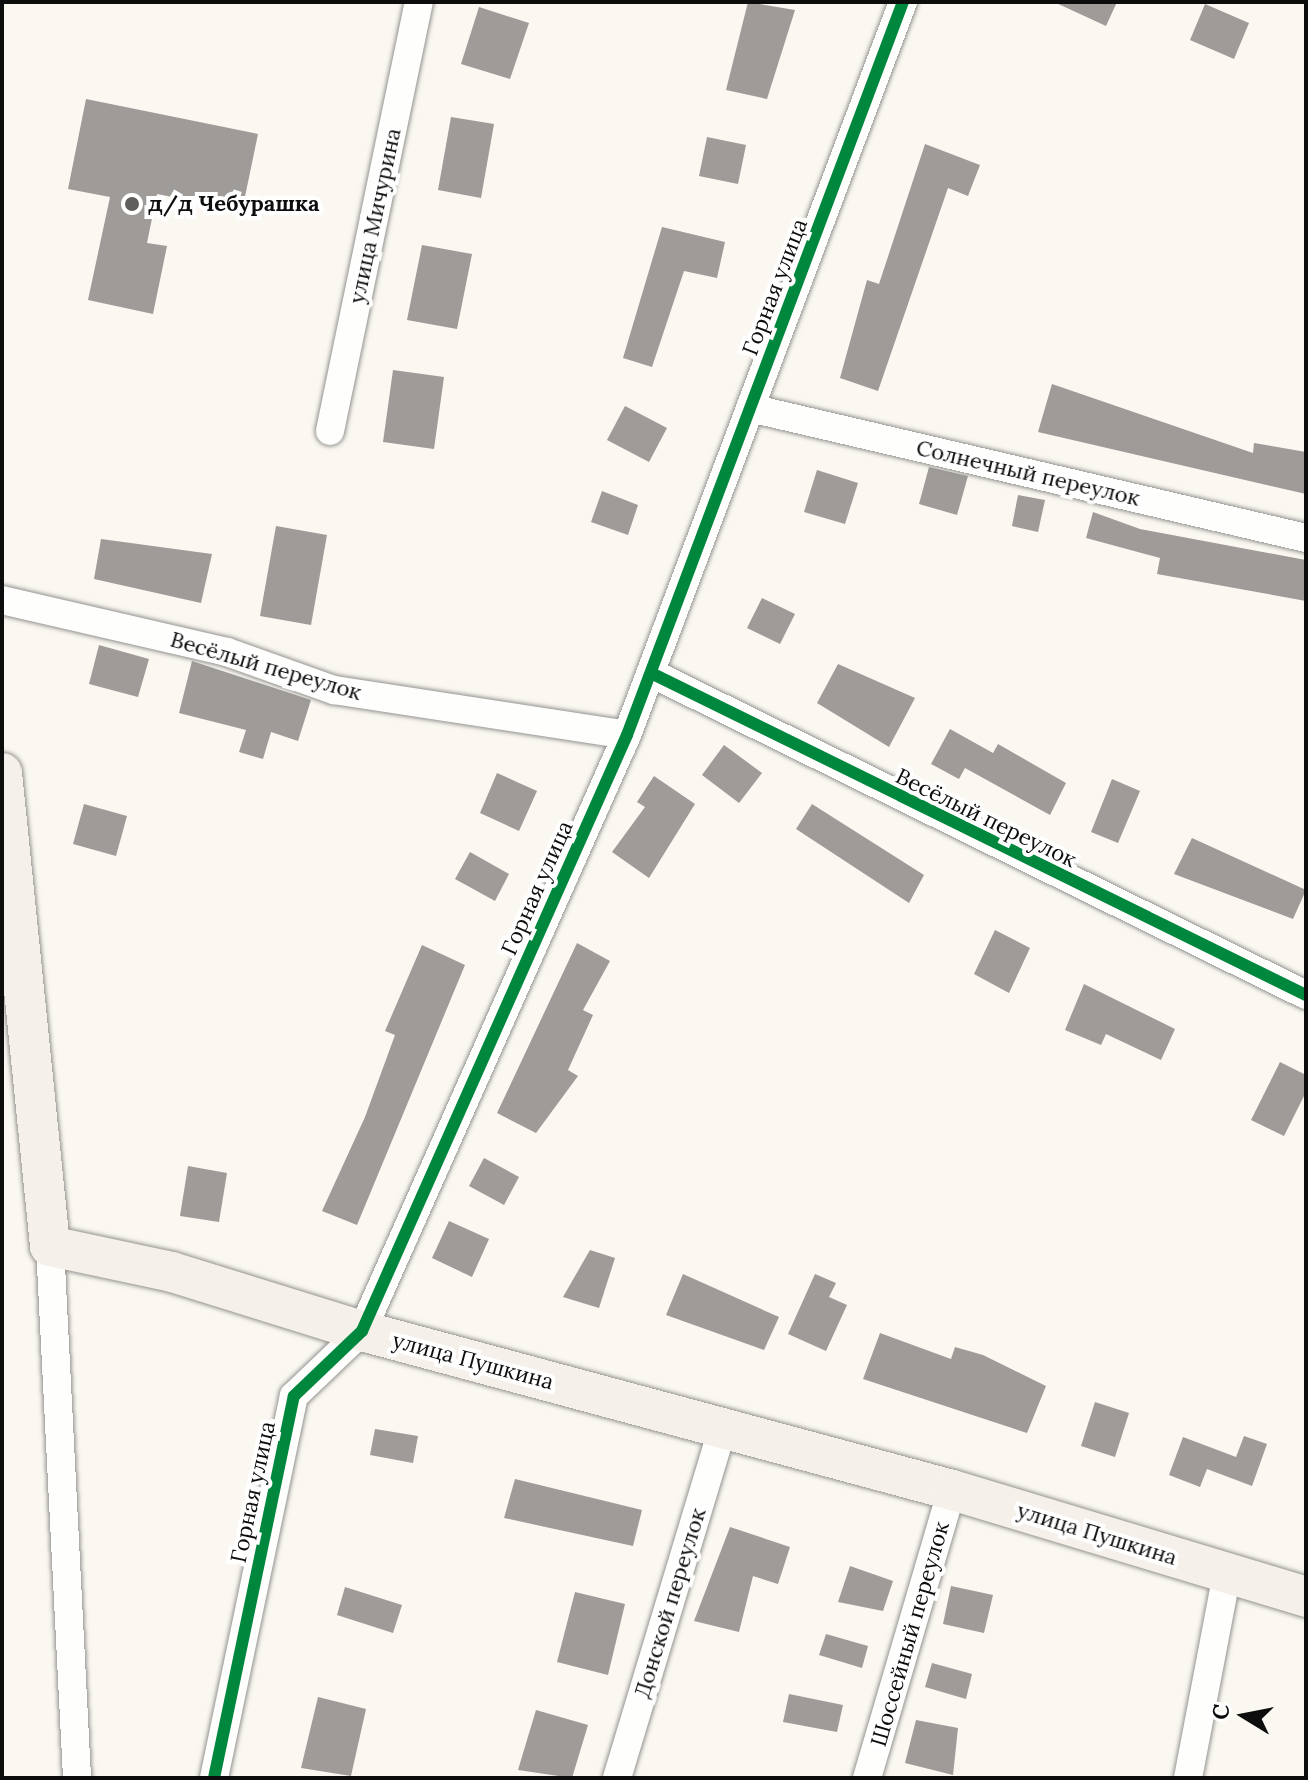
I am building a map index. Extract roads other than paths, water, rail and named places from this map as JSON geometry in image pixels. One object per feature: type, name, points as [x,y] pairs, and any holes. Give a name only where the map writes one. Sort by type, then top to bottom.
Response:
[{"type":"main road","points":[[2,773],[50,1246]]},
{"type":"main road","name":"улица Пушкина","points":[[50,1246],[172,1272],[362,1331],[952,1490],[1306,1597]]},
{"type":"street","name":"улица Мичурина","points":[[330,431],[419,2]]},
{"type":"street","name":"Горная улица","points":[[214,1778],[294,1396],[362,1331],[627,735],[903,2]]},
{"type":"street","name":"Солнечный переулок","points":[[750,408],[1306,538]]},
{"type":"street","name":"Весёлый переулок","points":[[2,600],[227,652],[334,690],[627,735]]},
{"type":"street","name":"Весёлый переулок","points":[[651,673],[1306,995]]},
{"type":"street","points":[[50,1246],[77,1778]]},
{"type":"street","name":"Донской переулок","points":[[617,1778],[723,1427]]},
{"type":"street","name":"Шоссейный переулок","points":[[867,1778],[952,1490]]},
{"type":"street","points":[[1188,1778],[1227,1573]]},
{"type":"place","name":"д/д Чебурашка","points":[[132,204]]}]
